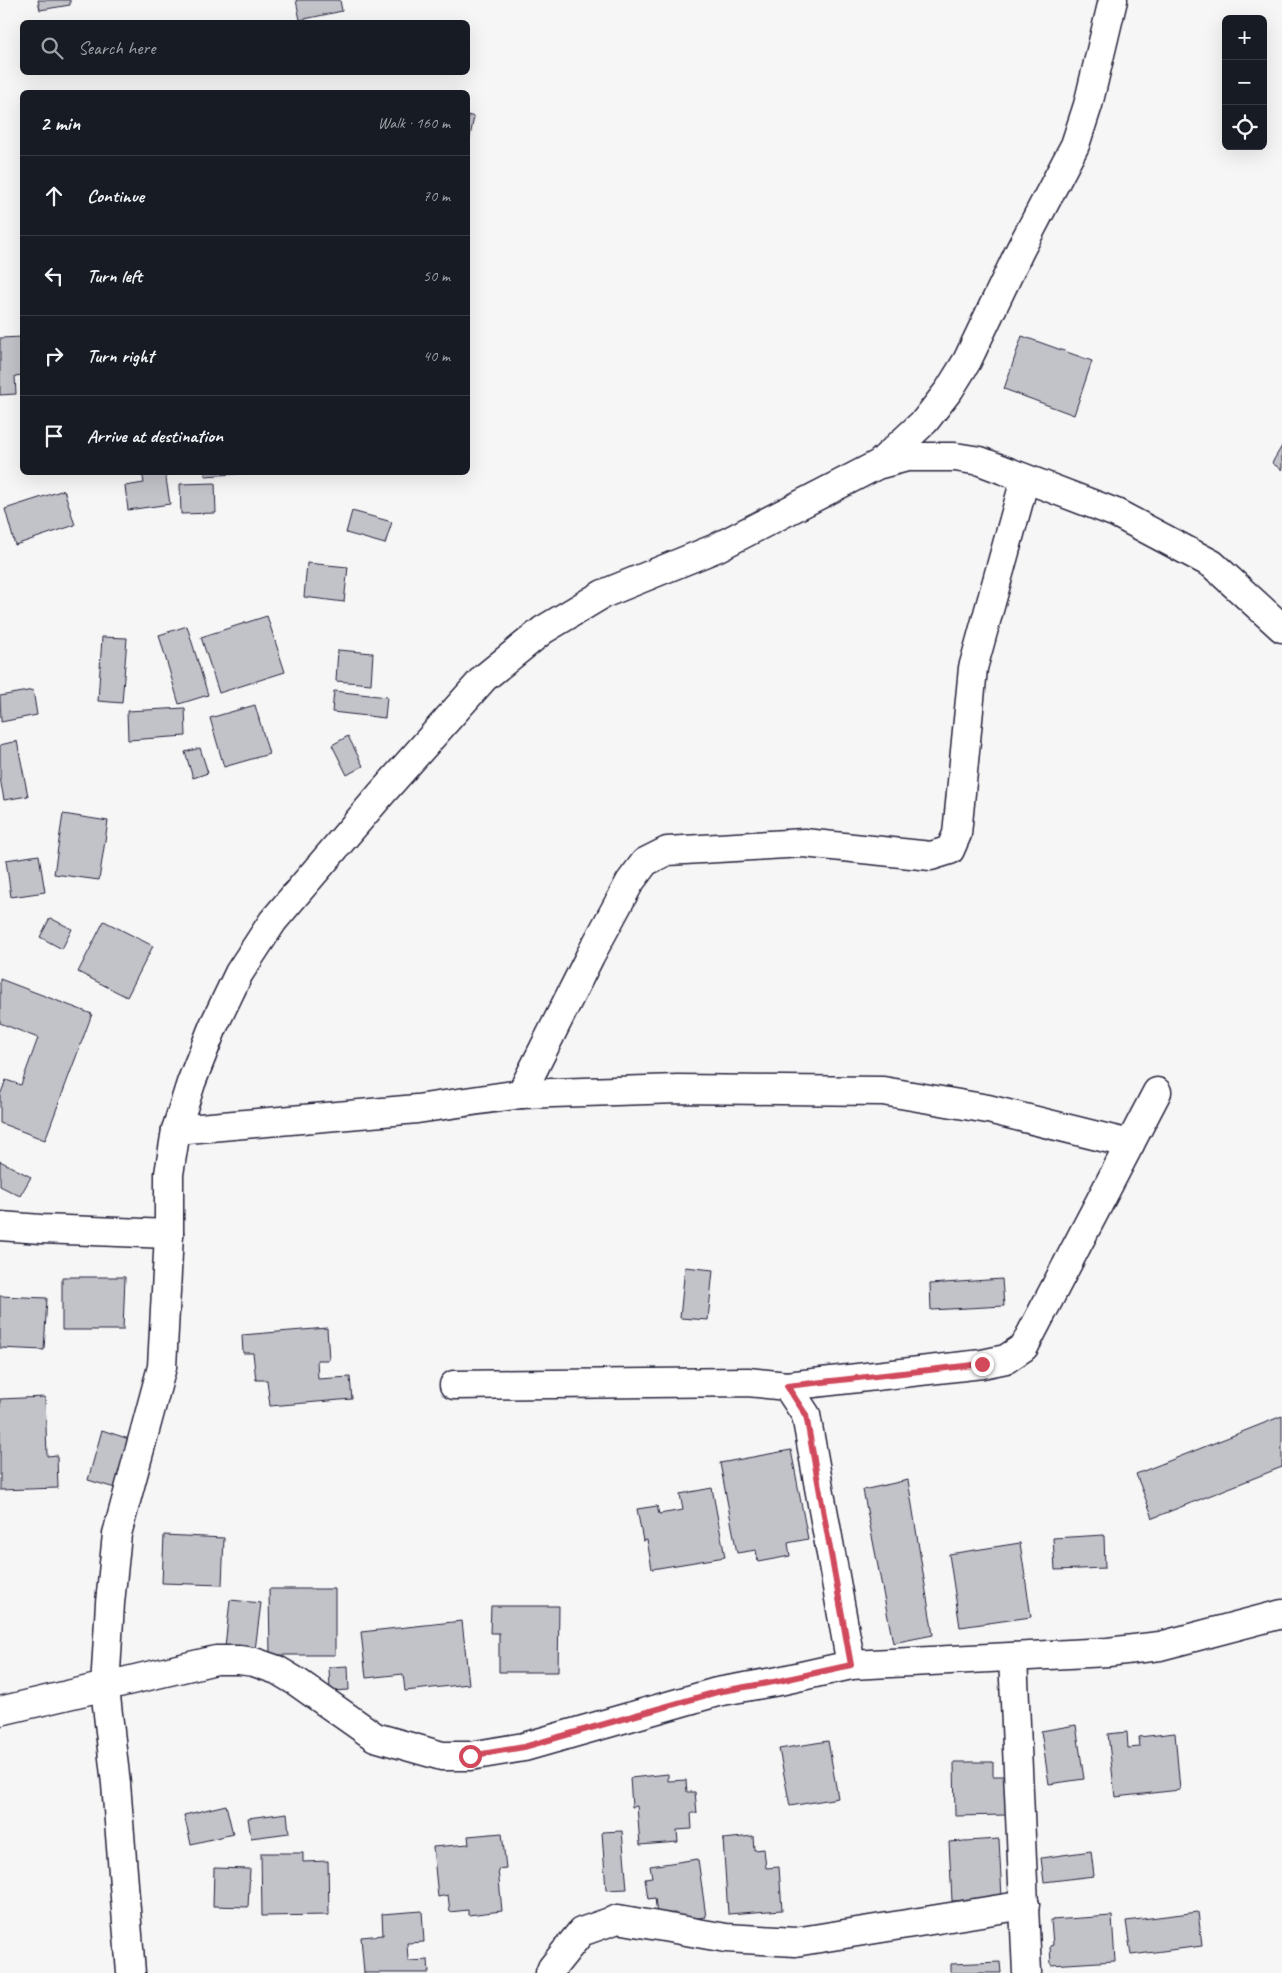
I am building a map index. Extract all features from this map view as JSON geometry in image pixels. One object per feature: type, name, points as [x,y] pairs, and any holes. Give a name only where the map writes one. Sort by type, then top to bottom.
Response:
[{"type":"street","points":[[877,465],[925,421],[950,390],[966,361],[1020,250],[1075,145],[1088,105],[1113,0]]},
{"type":"street","points":[[132,1973],[116,1784],[105,1688],[110,1603],[117,1534],[162,1367],[169,1234],[169,1174],[176,1130],[212,1027],[240,973],[273,922],[382,793],[484,678],[543,630],[604,594],[716,548],[877,465],[906,457],[956,457],[980,461],[1116,513],[1212,564],[1282,628]]},
{"type":"street","points":[[521,1094],[590,956],[630,882],[645,862],[667,851],[804,843],[930,856],[950,850],[957,834],[973,668],[1025,479]]},
{"type":"street","points":[[176,1130],[417,1109],[521,1094],[678,1089],[883,1091],[988,1109],[1130,1144]]},
{"type":"street","points":[[454,1385],[748,1382],[787,1386],[1006,1360],[1024,1347],[1157,1092]]},
{"type":"street","points":[[0,1226],[169,1234]]},
{"type":"street","points":[[787,1386],[806,1415],[851,1665]]},
{"type":"street","points":[[0,1711],[105,1688],[216,1660],[239,1660],[254,1662],[277,1670],[376,1737],[442,1756],[470,1756],[524,1747],[717,1692],[851,1665],[1108,1652],[1160,1646],[1282,1614]]},
{"type":"street","points":[[1013,1657],[1027,1973]]},
{"type":"street","points":[[550,1973],[581,1932],[618,1919],[726,1938],[796,1942],[1025,1905]]},
{"type":"building","points":[[38,0],[70,0],[70,5],[40,10]]},
{"type":"building","points":[[296,0],[340,0],[342,11],[300,20]]},
{"type":"building","points":[[470,116],[474,117],[470,137]]},
{"type":"building","points":[[1022,336],[1092,361],[1074,415],[1004,389]]},
{"type":"building","points":[[20,337],[20,375],[15,376],[16,394],[0,395],[0,338]]},
{"type":"building","points":[[1282,446],[1282,470],[1272,463]]},
{"type":"building","points":[[143,475],[165,475],[170,504],[128,510],[125,486],[144,483]]},
{"type":"building","points":[[215,483],[216,513],[181,514],[180,484]]},
{"type":"building","points":[[64,490],[75,525],[15,545],[5,509]]},
{"type":"building","points":[[352,511],[392,522],[385,544],[346,533]]},
{"type":"building","points":[[307,563],[348,567],[344,602],[304,597]]},
{"type":"building","points":[[267,616],[285,672],[219,693],[201,637]]},
{"type":"building","points":[[187,626],[208,695],[179,704],[159,635]]},
{"type":"building","points":[[102,637],[127,638],[122,703],[98,701]]},
{"type":"building","points":[[338,650],[373,653],[371,684],[336,681]]},
{"type":"building","points":[[33,690],[37,715],[1,722],[0,696]]},
{"type":"building","points":[[334,691],[387,697],[385,718],[332,712]]},
{"type":"building","points":[[255,705],[269,754],[224,767],[210,718]]},
{"type":"building","points":[[185,708],[186,736],[128,740],[127,711]]},
{"type":"building","points":[[348,736],[363,766],[347,775],[332,745]]},
{"type":"building","points":[[17,741],[28,796],[4,800],[0,778],[0,745]]},
{"type":"building","points":[[200,748],[208,773],[193,778],[185,752]]},
{"type":"building","points":[[63,814],[108,821],[99,880],[54,874]]},
{"type":"building","points":[[39,855],[45,892],[11,897],[6,860]]},
{"type":"building","points":[[50,918],[72,929],[62,949],[40,937]]},
{"type":"building","points":[[104,921],[153,946],[127,997],[78,972]]},
{"type":"building","points":[[0,979],[92,1014],[45,1140],[0,1123],[0,1095],[6,1080],[21,1085],[38,1038],[0,1023]]},
{"type":"building","points":[[0,1161],[31,1177],[20,1196],[0,1186]]},
{"type":"building","points":[[685,1267],[713,1270],[708,1320],[680,1318]]},
{"type":"building","points":[[62,1277],[125,1277],[123,1330],[62,1330]]},
{"type":"building","points":[[1002,1279],[1004,1306],[931,1310],[930,1284]]},
{"type":"building","points":[[0,1296],[47,1298],[44,1350],[0,1348]]},
{"type":"building","points":[[327,1328],[329,1360],[317,1360],[318,1379],[350,1377],[352,1399],[270,1406],[267,1380],[256,1380],[253,1353],[243,1353],[242,1335]]},
{"type":"building","points":[[45,1397],[47,1456],[57,1455],[58,1488],[0,1490],[0,1399]]},
{"type":"building","points":[[1282,1416],[1282,1467],[1153,1518],[1136,1474]]},
{"type":"building","points":[[102,1430],[129,1439],[115,1488],[88,1480]]},
{"type":"building","points":[[791,1450],[808,1539],[788,1543],[790,1556],[758,1562],[756,1550],[737,1553],[720,1463]]},
{"type":"building","points":[[908,1480],[933,1635],[893,1643],[863,1490]]},
{"type":"building","points":[[712,1488],[725,1557],[652,1569],[647,1540],[643,1541],[637,1509],[657,1506],[659,1514],[683,1510],[680,1494]]},
{"type":"building","points":[[164,1535],[224,1538],[222,1585],[162,1583]]},
{"type":"building","points":[[1104,1535],[1105,1568],[1055,1570],[1053,1538]]},
{"type":"building","points":[[1020,1543],[1031,1617],[960,1627],[949,1554]]},
{"type":"building","points":[[269,1589],[335,1589],[335,1655],[270,1655]]},
{"type":"building","points":[[230,1600],[261,1603],[255,1650],[225,1647]]},
{"type":"building","points":[[491,1606],[559,1606],[558,1672],[499,1672],[499,1633],[490,1633]]},
{"type":"building","points":[[462,1621],[469,1684],[405,1691],[403,1674],[366,1678],[361,1632]]},
{"type":"building","points":[[348,1666],[349,1690],[330,1691],[329,1667]]},
{"type":"building","points":[[1076,1725],[1084,1779],[1049,1784],[1041,1731]]},
{"type":"building","points":[[1127,1732],[1128,1748],[1140,1747],[1139,1737],[1175,1733],[1180,1790],[1115,1797],[1108,1734]]},
{"type":"building","points":[[828,1741],[838,1798],[790,1806],[779,1749]]},
{"type":"building","points":[[954,1762],[993,1762],[993,1776],[1007,1776],[1007,1815],[955,1816]]},
{"type":"building","points":[[668,1774],[668,1781],[686,1780],[687,1792],[695,1792],[697,1813],[691,1813],[692,1829],[677,1830],[678,1842],[640,1845],[637,1806],[632,1807],[630,1778]]},
{"type":"building","points":[[226,1805],[233,1834],[191,1844],[184,1815]]},
{"type":"building","points":[[287,1813],[289,1833],[251,1838],[248,1818]]},
{"type":"building","points":[[622,1831],[627,1889],[606,1890],[602,1832]]},
{"type":"building","points":[[502,1833],[506,1868],[498,1869],[502,1911],[468,1915],[468,1910],[450,1912],[448,1895],[438,1897],[433,1847],[469,1844],[468,1836]]},
{"type":"building","points":[[753,1836],[754,1850],[764,1849],[766,1868],[779,1867],[782,1910],[728,1914],[723,1839]]},
{"type":"building","points":[[999,1839],[1002,1898],[952,1901],[949,1842]]},
{"type":"building","points":[[1091,1851],[1094,1876],[1044,1882],[1041,1858]]},
{"type":"building","points":[[261,1853],[303,1853],[303,1862],[328,1861],[329,1915],[262,1916]]},
{"type":"building","points":[[698,1859],[706,1917],[676,1921],[675,1913],[657,1915],[655,1898],[648,1899],[645,1878],[652,1877],[650,1866]]},
{"type":"building","points":[[214,1868],[250,1869],[248,1907],[213,1906]]},
{"type":"building","points":[[422,1911],[424,1942],[407,1943],[408,1961],[428,1960],[429,1973],[364,1973],[361,1937],[383,1935],[382,1914]]},
{"type":"building","points":[[1198,1912],[1202,1946],[1131,1955],[1126,1921]]},
{"type":"building","points":[[1112,1916],[1115,1961],[1051,1965],[1050,1946],[1053,1945],[1051,1920]]},
{"type":"building","points":[[1000,1962],[1001,1973],[951,1973],[951,1964]]},
{"type":"route","points":[[470,1756],[524,1747],[717,1692],[851,1665],[806,1415],[787,1386],[982,1364]]}]
